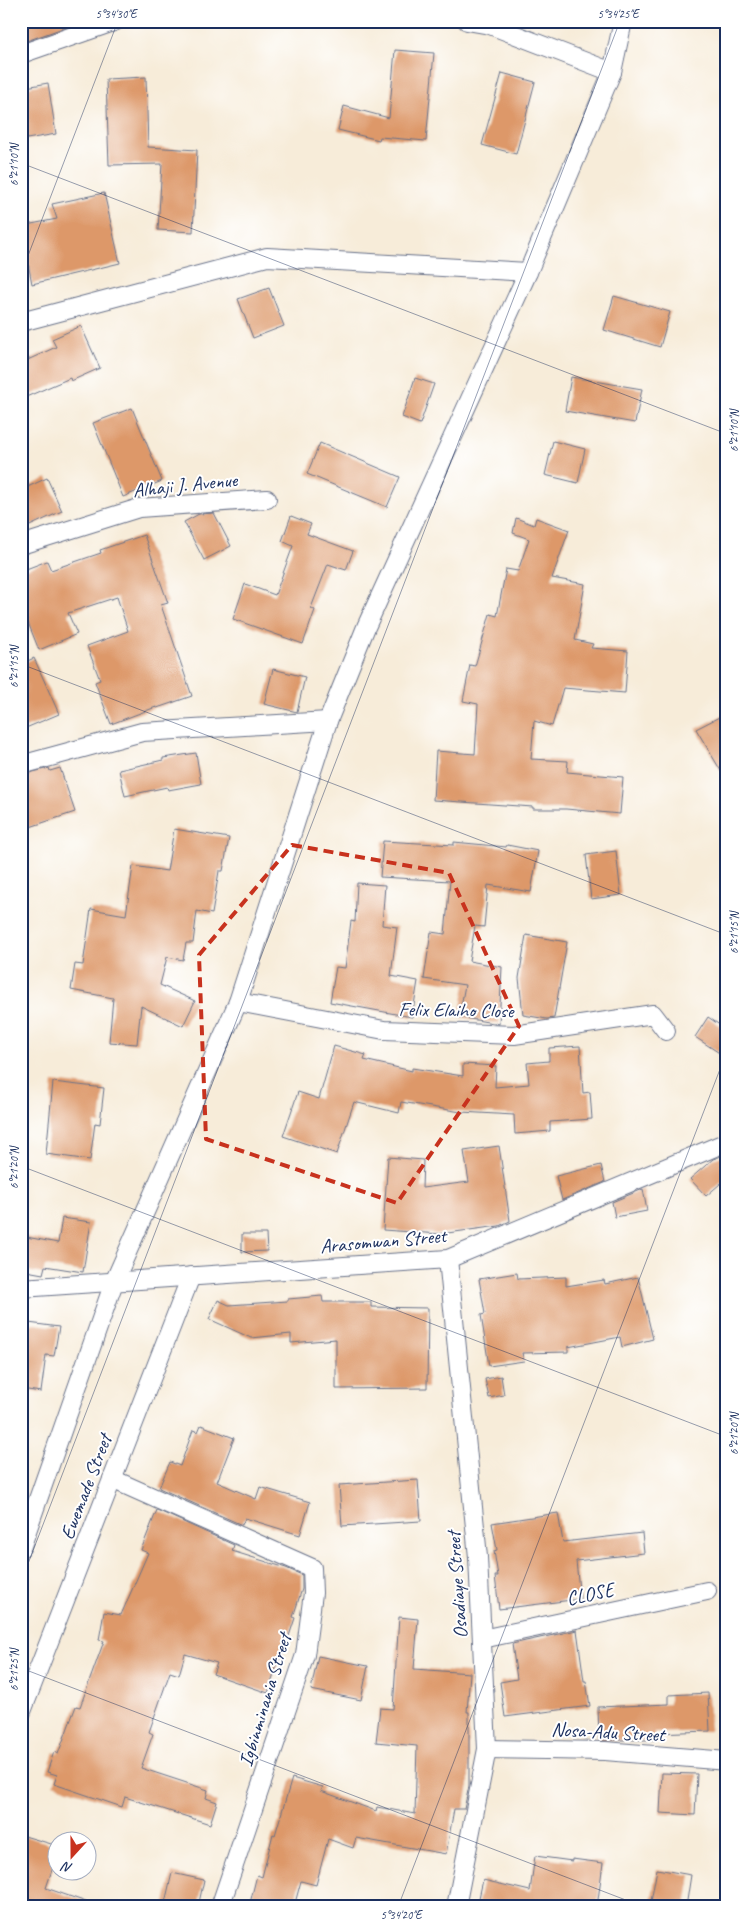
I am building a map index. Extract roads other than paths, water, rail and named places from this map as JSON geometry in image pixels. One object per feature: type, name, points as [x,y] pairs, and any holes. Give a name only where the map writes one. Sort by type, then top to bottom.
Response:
[{"type":"street","points":[[21,54],[116,21]]},
{"type":"street","points":[[467,21],[490,26],[612,72]]},
{"type":"street","points":[[21,1548],[114,1282],[238,1002],[328,721],[366,627],[528,272],[612,72],[623,21]]},
{"type":"street","points":[[21,322],[267,256],[528,272]]},
{"type":"street","name":"Alhaji J. Avenue","points":[[21,545],[139,508],[267,499]]},
{"type":"street","points":[[21,765],[142,732],[328,721]]},
{"type":"street","name":"Felix Elaiho Close","points":[[238,1002],[384,1030],[514,1034],[653,1014],[666,1031]]},
{"type":"street","name":"Arasomwan Street","points":[[21,1288],[448,1259],[727,1142]]},
{"type":"street","name":"Osadiaye Street","points":[[448,1259],[478,1557],[487,1749],[456,1907]]},
{"type":"street","name":"Ewemade Street","points":[[21,1714],[191,1276]]},
{"type":"street","name":"Igbinminania Street","points":[[112,1479],[312,1568],[313,1593],[305,1655],[220,1907]]},
{"type":"street","name":"CLOSE","points":[[482,1639],[707,1591]]},
{"type":"street","name":"Nosa-Adu Street","points":[[487,1749],[605,1751],[727,1761]]}]
